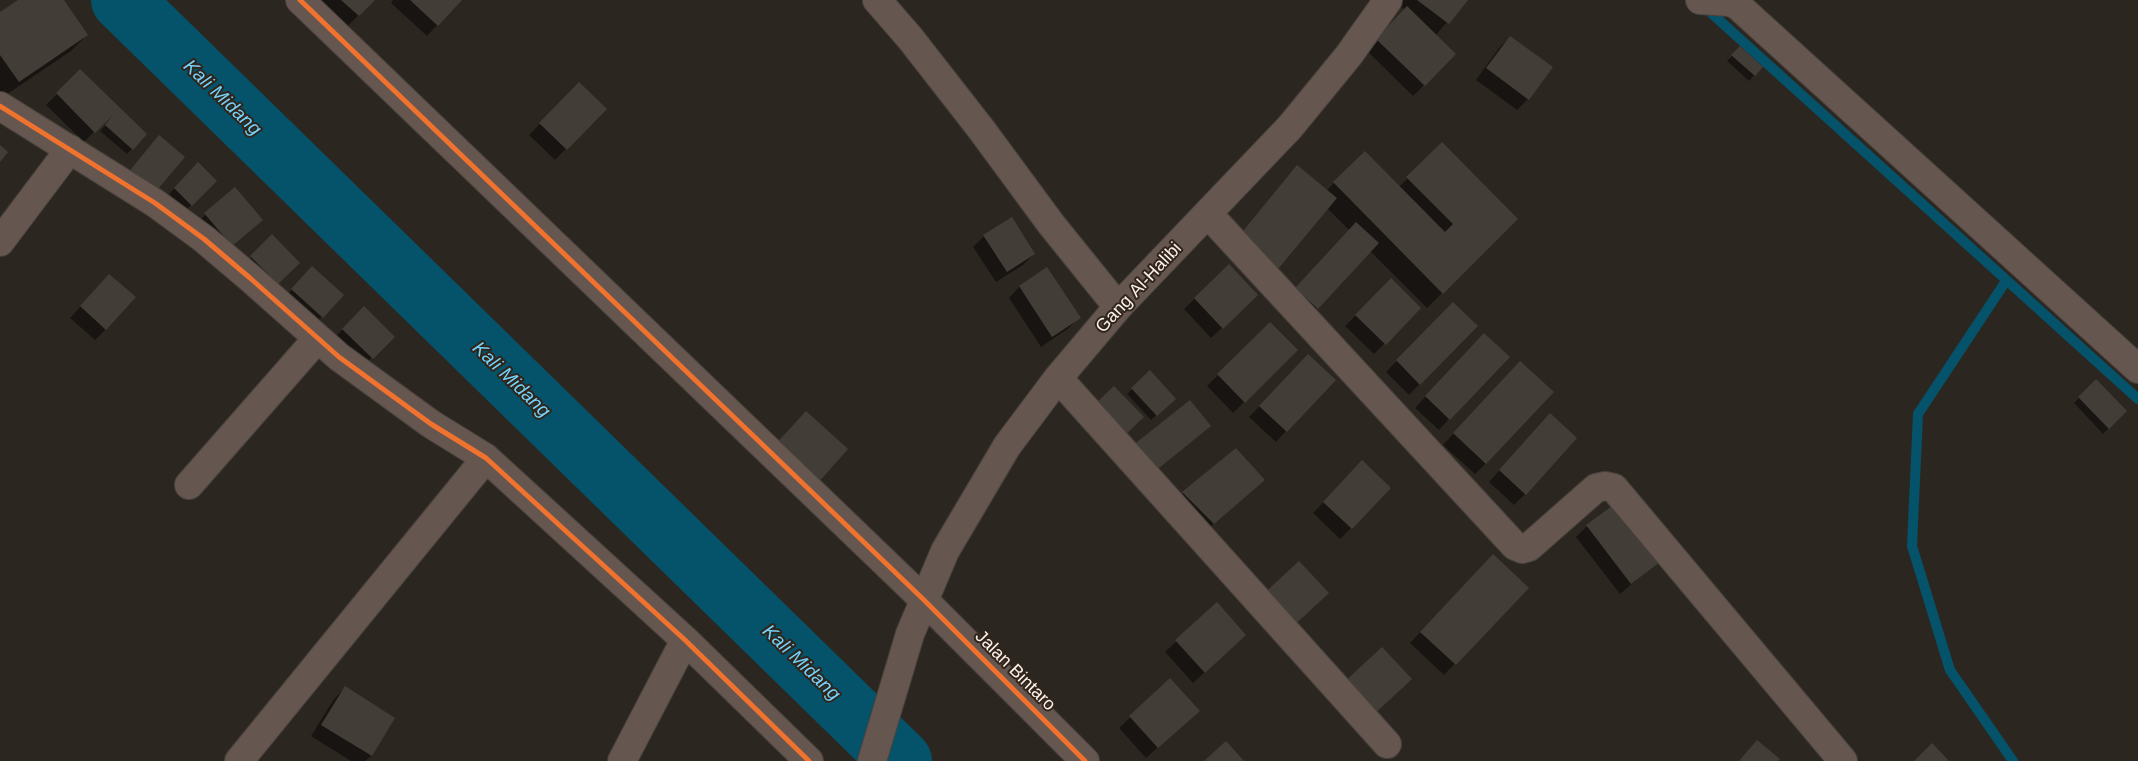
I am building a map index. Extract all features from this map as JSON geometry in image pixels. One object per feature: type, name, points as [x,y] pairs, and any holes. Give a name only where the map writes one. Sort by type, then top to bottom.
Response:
[{"type":"street","name":"Jalan Bintaro","points":[[300,0],[924,600],[1085,761]]},
{"type":"street","points":[[877,0],[928,60],[1051,224],[1118,307]]},
{"type":"street","name":"Gang Al-Halibi","points":[[872,761],[910,634],[945,550],[1006,446],[1058,378],[1118,307],[1208,215],[1290,127],[1349,55],[1388,0]]},
{"type":"street","points":[[1700,0],[1729,2],[1737,5],[2138,369]]},
{"type":"street","points":[[0,106],[155,203],[204,239],[317,338],[384,392],[486,458],[685,640],[809,761]]},
{"type":"street","points":[[0,242],[70,150]]},
{"type":"street","points":[[1208,215],[1515,546],[1522,549],[1529,547],[1596,488],[1605,486],[1614,488],[1843,761]]},
{"type":"street","points":[[189,485],[317,338]]},
{"type":"street","points":[[1058,378],[1386,744]]},
{"type":"street","points":[[239,761],[486,458]]},
{"type":"street","points":[[622,761],[685,640]]},
{"type":"building","points":[[18,0],[64,0],[88,35],[19,82],[0,55],[0,12]]},
{"type":"building","points":[[341,0],[375,0],[359,16]]},
{"type":"building","points":[[410,0],[462,0],[438,26]]},
{"type":"building","points":[[1417,0],[1468,0],[1449,24]]},
{"type":"building","points":[[1407,6],[1456,54],[1425,86],[1376,39]]},
{"type":"building","points":[[1510,36],[1553,67],[1529,100],[1486,68]]},
{"type":"building","points":[[1740,46],[1763,67],[1755,76],[1731,55]]},
{"type":"building","points":[[80,69],[147,134],[133,150],[105,125],[113,115],[95,133],[56,93]]},
{"type":"building","points":[[579,82],[607,109],[567,150],[539,123]]},
{"type":"building","points":[[159,135],[185,157],[152,196],[127,174]]},
{"type":"building","points":[[1442,142],[1518,219],[1443,294],[1333,182],[1365,151],[1445,232],[1453,224],[1406,177]]},
{"type":"building","points":[[0,145],[8,152],[0,162]]},
{"type":"building","points":[[198,162],[217,181],[192,206],[174,188]]},
{"type":"building","points":[[1297,165],[1337,198],[1278,269],[1239,236]]},
{"type":"building","points":[[235,187],[263,220],[232,246],[204,213]]},
{"type":"building","points":[[1012,217],[1035,254],[1007,272],[983,235]]},
{"type":"building","points":[[1356,222],[1379,243],[1318,309],[1295,288]]},
{"type":"building","points":[[272,234],[300,263],[278,284],[250,256]]},
{"type":"building","points":[[1229,264],[1258,295],[1223,329],[1194,298]]},
{"type":"building","points":[[312,266],[344,295],[323,318],[291,289]]},
{"type":"building","points":[[1047,267],[1081,318],[1052,337],[1019,286]]},
{"type":"building","points":[[109,274],[136,297],[106,330],[80,306]]},
{"type":"building","points":[[1391,278],[1421,308],[1386,345],[1355,315]]},
{"type":"building","points":[[1453,302],[1478,326],[1420,385],[1396,360]]},
{"type":"building","points":[[364,306],[395,337],[373,359],[342,329]]},
{"type":"building","points":[[1270,322],[1298,350],[1245,403],[1217,374]]},
{"type":"building","points":[[1484,333],[1510,357],[1450,420],[1425,396]]},
{"type":"building","points":[[1308,354],[1336,380],[1287,432],[1259,406]]},
{"type":"building","points":[[1520,361],[1554,392],[1486,464],[1453,433]]},
{"type":"building","points":[[1150,370],[1176,399],[1157,416],[1131,388]]},
{"type":"building","points":[[2096,379],[2127,411],[2109,429],[2078,397]]},
{"type":"building","points":[[1114,386],[1144,417],[1124,436],[1095,404]]},
{"type":"building","points":[[1190,400],[1211,426],[1149,476],[1127,450]]},
{"type":"building","points":[[806,411],[848,449],[817,484],[774,446]]},
{"type":"building","points":[[1550,413],[1577,438],[1526,495],[1499,470]]},
{"type":"building","points":[[1236,448],[1265,480],[1214,524],[1182,492]]},
{"type":"building","points":[[1362,460],[1391,488],[1352,529],[1323,502]]},
{"type":"building","points":[[1616,503],[1660,562],[1631,584],[1586,525]]},
{"type":"building","points":[[1493,554],[1529,588],[1456,665],[1420,632]]},
{"type":"building","points":[[1299,561],[1329,593],[1288,631],[1258,599]]},
{"type":"building","points":[[1217,602],[1246,635],[1205,673],[1175,640]]},
{"type":"building","points":[[1382,647],[1412,679],[1371,717],[1341,685]]},
{"type":"building","points":[[1170,678],[1200,711],[1158,748],[1129,716]]},
{"type":"building","points":[[345,686],[395,718],[372,756],[321,725]]},
{"type":"building","points":[[1757,740],[1780,759],[1778,761],[1739,761]]},
{"type":"building","points":[[1226,741],[1244,761],[1204,761]]},
{"type":"building","points":[[1932,743],[1949,761],[1914,761]]},
{"type":"waterway","name":"Kali Midang","points":[[122,0],[901,761]]},
{"type":"waterway","points":[[1709,11],[2138,399]]},
{"type":"waterway","points":[[2006,281],[1918,414],[1912,546],[1950,670],[2013,761]]},
{"type":"cycle path","points":[[300,0],[924,600],[1085,761]]},
{"type":"cycle path","points":[[0,106],[155,203],[204,239],[339,357],[431,424],[486,458],[685,640],[809,761]]}]
